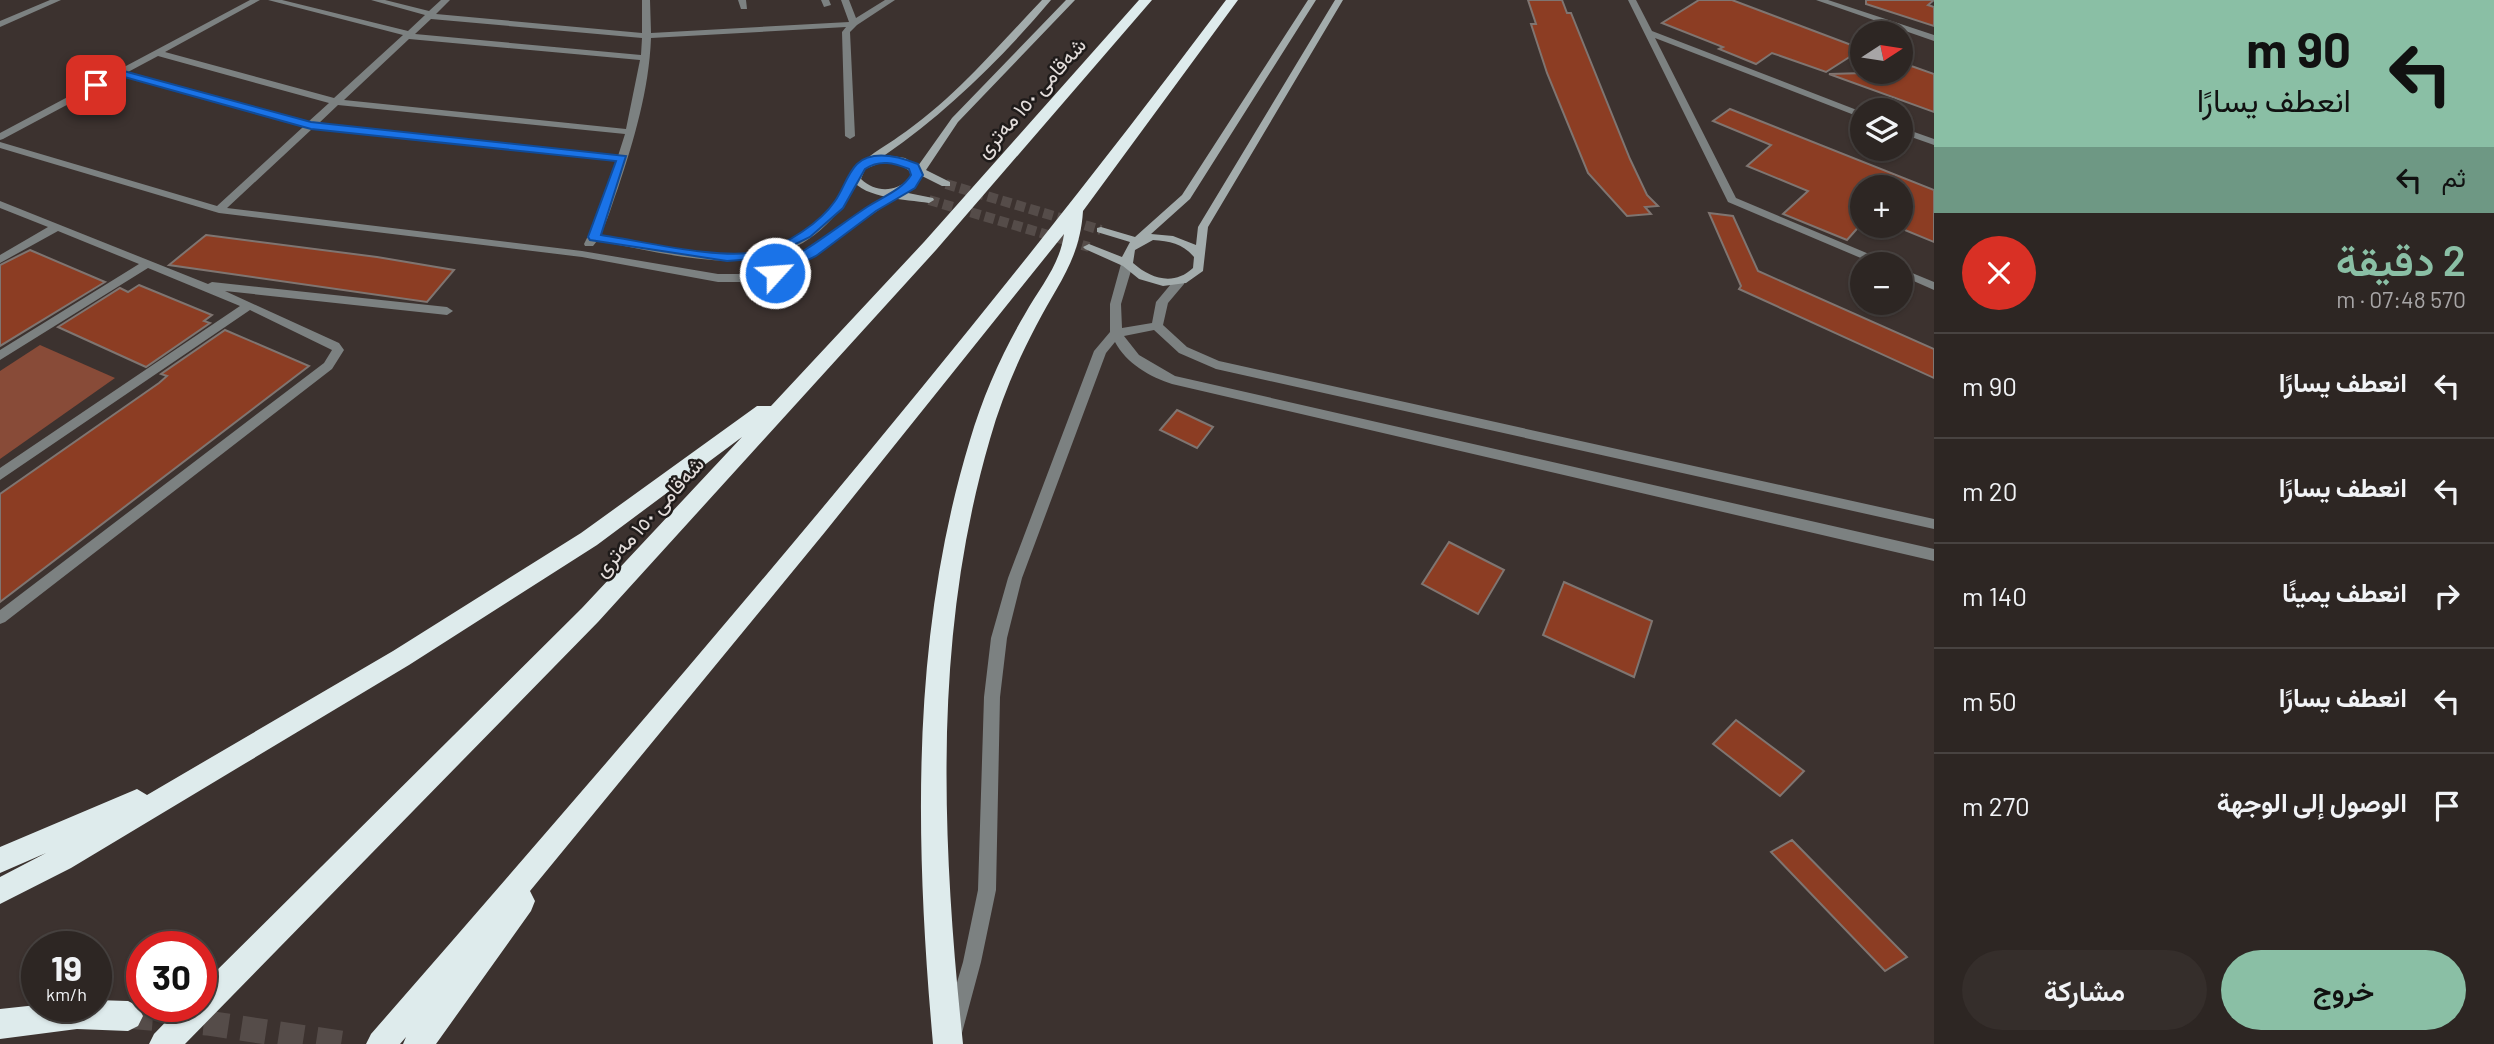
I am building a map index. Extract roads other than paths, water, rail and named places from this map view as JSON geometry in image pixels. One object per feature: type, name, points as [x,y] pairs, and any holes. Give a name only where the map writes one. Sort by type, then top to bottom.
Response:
[{"type":"highway","name":"شەقامی ١٥٠ مەتری","points":[[164,1044],[590,615],[940,236],[1146,0]]},
{"type":"highway","points":[[381,1044],[581,813],[1075,210],[1232,0]]},
{"type":"highway","points":[[948,1044],[932,864],[936,668],[949,572],[971,470],[991,406],[1032,317],[1069,253],[1075,210]]},
{"type":"highway","points":[[0,891],[62,859],[401,658],[589,539],[803,383]]},
{"type":"highway","points":[[0,860],[203,773]]},
{"type":"highway","points":[[418,1044],[581,813]]},
{"type":"highway","points":[[0,1024],[77,1014],[126,1016]]},
{"type":"street","points":[[0,24],[57,0]]},
{"type":"street","points":[[0,137],[256,0]]},
{"type":"street","points":[[272,0],[410,35],[645,58]]},
{"type":"street","points":[[375,0],[431,15],[647,36],[853,23]]},
{"type":"street","points":[[219,210],[446,0]]},
{"type":"street","points":[[582,254],[594,237],[630,132],[645,58],[646,0]]},
{"type":"street","points":[[845,0],[853,23]]},
{"type":"street","points":[[850,136],[846,32],[853,23],[891,0]]},
{"type":"street","points":[[594,237],[727,257],[763,255],[793,243],[823,222],[850,190],[857,173],[867,163],[922,125],[954,97],[1047,0]]},
{"type":"street","points":[[0,145],[219,210],[582,254],[718,278],[760,277],[799,262],[895,192],[911,185],[917,171],[955,120],[1071,0]]},
{"type":"street","points":[[1312,0],[1186,197],[1128,252],[1128,264],[1115,300],[1113,322],[1125,348],[1137,360],[1183,383],[1934,555]]},
{"type":"street","points":[[1157,326],[1162,302],[1180,281],[1199,269],[1203,227],[1339,0]]},
{"type":"street","points":[[1632,0],[1732,200],[1856,252]]},
{"type":"street","points":[[1819,0],[1934,38]]},
{"type":"street","points":[[1650,33],[1850,110]]},
{"type":"street","points":[[157,53],[337,102],[630,132]]},
{"type":"street","points":[[120,73],[311,126],[622,159]]},
{"type":"street","points":[[1913,135],[1934,142]]},
{"type":"street","points":[[867,163],[892,158],[946,184]]},
{"type":"street","points":[[857,173],[856,179],[866,189],[929,200]]},
{"type":"street","points":[[0,204],[249,305],[335,346],[338,350],[334,361],[0,618]]},
{"type":"street","points":[[0,260],[57,227]]},
{"type":"street","points":[[1101,230],[1137,241],[1153,237],[1177,239],[1195,250],[1200,257]]},
{"type":"street","points":[[1090,247],[1128,264],[1148,279],[1180,281]]},
{"type":"street","points":[[0,356],[147,264]]},
{"type":"street","points":[[1913,277],[1934,286]]},
{"type":"street","points":[[192,282],[204,286],[258,289],[447,311]]},
{"type":"street","points":[[0,475],[249,305]]},
{"type":"street","points":[[948,1044],[972,962],[986,890],[992,696],[999,638],[1015,578],[1100,351],[1116,333],[1157,326]]},
{"type":"street","points":[[1157,326],[1183,350],[1216,365],[1934,524]]},
{"type":"tunnel","points":[[946,184],[1101,230]]},
{"type":"tunnel","points":[[929,200],[1089,247]]},
{"type":"tunnel","points":[[196,1022],[347,1044]]}]
